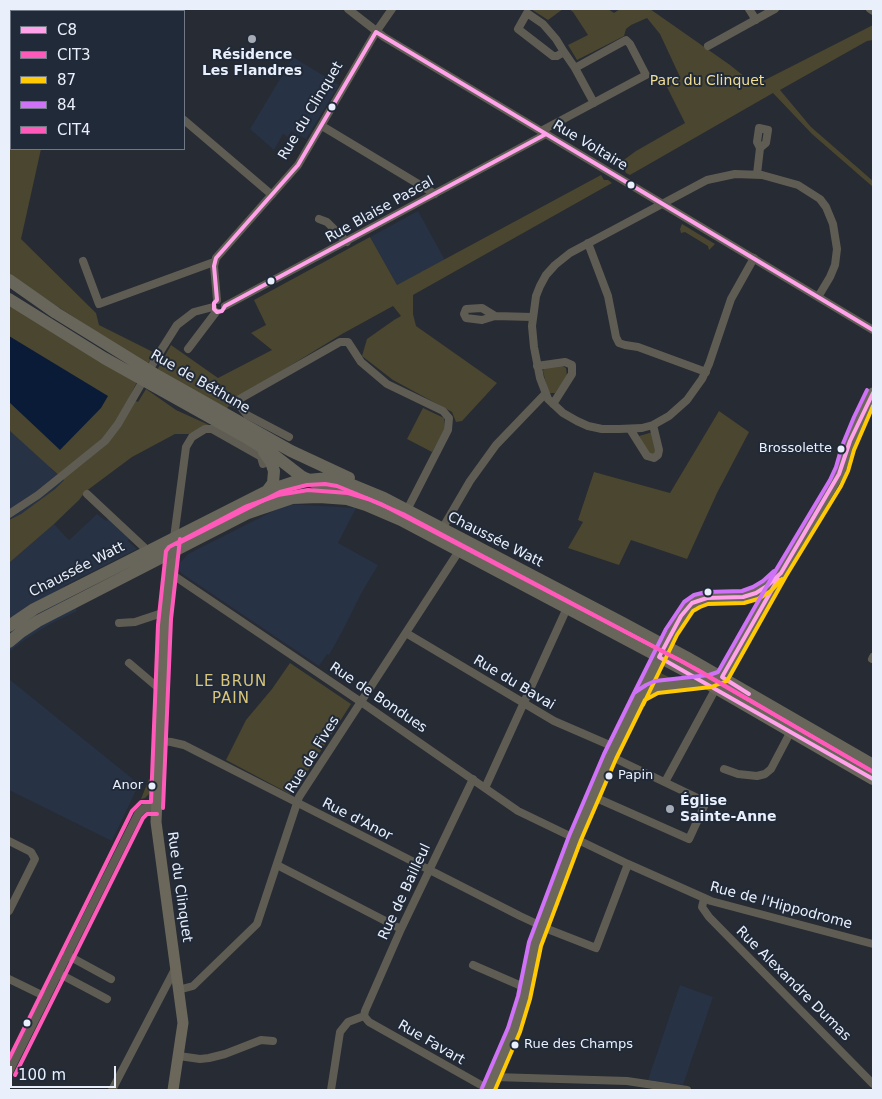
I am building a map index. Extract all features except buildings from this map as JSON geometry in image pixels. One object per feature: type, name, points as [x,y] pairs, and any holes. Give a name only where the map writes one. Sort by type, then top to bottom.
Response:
[{"type":"main road","name":"Rue de Béthune","points":[[9,280],[56,313],[158,376],[291,450],[354,480],[384,498]]},
{"type":"main road","name":"Rue de Béthune","points":[[9,299],[112,363],[270,452],[301,478]]},
{"type":"main road","points":[[704,679],[759,612],[837,479],[856,426],[873,393]]},
{"type":"main road","name":"Rue de Béthune","points":[[247,438],[268,457],[273,467],[273,483],[267,491]]},
{"type":"main road","points":[[291,450],[298,461],[301,478]]},
{"type":"main road","name":"Chaussée Watt","points":[[301,478],[367,500],[442,529],[662,651]]},
{"type":"main road","name":"Chaussée Watt","points":[[9,626],[34,609],[267,491],[301,478],[334,479],[384,498],[404,515],[459,551],[567,608],[662,651]]},
{"type":"main road","name":"Chaussée Watt","points":[[9,642],[38,622],[248,513],[281,494],[301,478]]},
{"type":"main road","name":"Chaussée Watt","points":[[248,513],[286,499],[308,496],[357,502],[404,515]]},
{"type":"main road","name":"Rue du Clinquet","points":[[173,1090],[183,1023],[157,834],[157,808],[165,612],[174,538]]},
{"type":"main road","points":[[743,597],[762,590],[781,573]]},
{"type":"main road","points":[[488,1090],[514,1030],[526,988],[532,953],[592,796],[612,752],[681,616],[692,603],[707,598],[743,597],[754,600],[759,612]]},
{"type":"main road","points":[[662,651],[704,679],[873,779]]},
{"type":"main road","points":[[640,696],[656,687],[704,679],[873,765]]},
{"type":"street","name":"Rue Voltaire","points":[[348,9],[376,32],[873,330]]},
{"type":"street","name":"Rue du Clinquet","points":[[214,262],[217,256],[298,165],[376,32],[392,9]]},
{"type":"street","points":[[749,9],[756,20]]},
{"type":"street","points":[[708,46],[775,9]]},
{"type":"street","points":[[564,52],[553,56],[518,29],[527,13],[547,28],[564,52],[575,68],[594,104]]},
{"type":"street","name":"Rue Blaise Pascal","points":[[216,306],[222,311],[225,306],[435,194],[646,74],[627,41],[623,41],[575,68]]},
{"type":"street","points":[[185,121],[272,195]]},
{"type":"street","points":[[322,126],[435,194]]},
{"type":"street","points":[[757,174],[760,148]]},
{"type":"street","points":[[754,258],[731,299],[706,372],[699,385],[683,405],[669,416],[653,425],[630,429],[602,429],[588,426],[570,417],[553,404],[545,394],[537,366],[532,333],[532,317],[538,290],[546,275],[560,260],[588,243],[661,203],[712,178],[735,174],[757,174],[773,177],[803,187],[820,200],[828,211],[836,232],[837,253],[830,277],[818,297]]},
{"type":"street","points":[[319,219],[327,222],[347,242]]},
{"type":"street","points":[[588,243],[610,303],[617,340],[621,344],[638,347],[706,372]]},
{"type":"street","points":[[83,261],[99,304],[214,262],[216,306],[188,349]]},
{"type":"street","points":[[9,514],[26,504],[100,446],[118,424],[158,354],[181,321],[199,310],[216,306]]},
{"type":"street","points":[[496,316],[532,317]]},
{"type":"street","points":[[289,437],[247,414],[236,401],[340,342],[348,342],[361,362],[387,384],[443,411],[449,418],[448,430],[404,515]]},
{"type":"street","points":[[537,366],[565,362],[572,365],[572,374],[553,404]]},
{"type":"street","points":[[442,529],[470,481],[487,457],[509,430],[545,394]]},
{"type":"street","points":[[630,429],[647,456],[654,458],[658,455],[659,450],[653,425]]},
{"type":"street","name":"Rue du Clinquet","points":[[174,538],[187,445],[192,437],[206,428],[212,429],[258,454],[263,464]]},
{"type":"street","points":[[87,494],[148,551]]},
{"type":"street","name":"Rue de Fives","points":[[178,990],[192,986],[255,927],[259,921],[297,804],[304,790],[459,551]]},
{"type":"street","name":"Rue de Bondues","points":[[170,573],[361,702],[514,809],[575,838]]},
{"type":"street","points":[[485,788],[567,608]]},
{"type":"street","points":[[119,623],[132,622],[165,612]]},
{"type":"street","name":"Rue du Bavai","points":[[406,633],[554,721],[665,782],[706,802],[689,839],[592,796]]},
{"type":"street","points":[[129,663],[162,691]]},
{"type":"street","points":[[665,782],[704,679]]},
{"type":"street","points":[[724,769],[738,774],[753,776],[765,774],[770,770],[791,731]]},
{"type":"street","name":"Rue d'Anor","points":[[160,741],[184,746],[542,926],[596,948],[628,864]]},
{"type":"street","name":"Rue de Bailleul","points":[[364,1016],[401,929],[473,779]]},
{"type":"street","points":[[9,1072],[138,814],[144,808],[157,808]]},
{"type":"street","name":"Rue de l'Hippodrome","points":[[575,838],[704,899],[873,944]]},
{"type":"street","points":[[9,841],[31,852],[35,859],[9,911]]},
{"type":"street","points":[[277,865],[401,929]]},
{"type":"street","name":"Rue Alexandre Dumas","points":[[704,899],[702,907],[709,917],[873,1084]]},
{"type":"street","points":[[67,955],[111,979]]},
{"type":"street","points":[[473,965],[526,988]]},
{"type":"street","points":[[112,1090],[175,969]]},
{"type":"street","points":[[58,973],[107,999]]},
{"type":"street","points":[[9,979],[46,997]]},
{"type":"street","points":[[331,1090],[340,1032],[348,1022],[364,1016]]},
{"type":"street","name":"Rue Favart","points":[[364,1016],[369,1022],[488,1090]]},
{"type":"street","points":[[179,1056],[200,1059],[209,1058],[261,1040],[273,1041]]},
{"type":"street","points":[[494,1077],[627,1081],[687,1090]]},
{"type":"street","points":[[626,1090],[627,1081]]},
{"type":"shaded area","points":[[293,57],[339,85],[306,139],[291,131],[288,137],[283,134],[274,150],[250,129]]},
{"type":"shaded area","points":[[418,211],[445,260],[397,285],[370,237]]},
{"type":"shaded area","points":[[9,334],[51,469],[64,480],[21,514],[9,520]]},
{"type":"shaded area","points":[[9,336],[108,396],[101,408],[60,450],[9,402]]},
{"type":"shaded area","points":[[287,504],[356,508],[338,543],[378,565],[329,655],[327,654],[319,666],[181,573],[177,566],[188,554]]},
{"type":"shaded area","points":[[97,514],[106,521],[109,518],[130,537],[128,541],[137,549],[64,586],[77,611],[50,624],[9,652],[9,563],[54,524],[69,540]]},
{"type":"shaded area","points":[[9,679],[139,784],[112,841],[9,790]]},
{"type":"shaded area","points":[[680,985],[713,997],[683,1085],[648,1080]]},
{"type":"green space","points":[[531,9],[563,9],[548,20]]},
{"type":"green space","name":"Parc du Clinquet","points":[[569,9],[608,9],[614,13],[620,9],[650,9],[730,65],[755,85],[873,25],[873,40],[867,41],[780,90],[811,127],[873,181],[873,187],[812,134],[773,93],[630,175],[626,173],[621,162],[636,151],[685,123],[667,87],[680,77],[660,34],[647,18],[631,25],[626,29],[624,36],[577,60],[568,45],[588,35]]},
{"type":"green space","points":[[9,93],[10,150],[41,150],[21,239],[96,313],[99,325],[155,353],[147,365],[9,275]]},
{"type":"green space","points":[[601,175],[604,180],[612,183],[413,295],[413,314],[416,326],[497,383],[462,421],[456,422],[452,412],[393,380],[362,356],[367,339],[401,316],[393,306],[342,334],[234,400],[238,410],[229,406],[226,409],[157,370],[171,345],[218,378],[272,350],[251,333],[266,325],[254,300],[370,237],[397,285]]},
{"type":"green space","points":[[682,224],[715,244],[709,250],[708,246],[685,232],[681,233]]},
{"type":"green space","points":[[9,304],[137,382],[129,398],[138,402],[146,389],[176,410],[209,425],[189,434],[175,434],[132,457],[85,492],[54,524],[9,563],[9,520],[21,514],[64,480],[9,430]]},
{"type":"green space","points":[[561,365],[566,368],[567,376],[555,393],[550,393],[548,392],[544,368]]},
{"type":"green space","points":[[423,408],[444,418],[445,429],[432,452],[407,439]]},
{"type":"green space","points":[[719,411],[749,432],[717,493],[687,559],[631,540],[619,565],[568,548],[583,522],[578,520],[594,472],[670,493]]},
{"type":"green space","points":[[653,432],[657,448],[654,455],[649,454],[639,436]]},
{"type":"green space","points":[[290,663],[351,704],[295,791],[290,794],[226,760],[246,720],[272,689]]},
{"type":"green space","points":[[657,671],[678,682],[651,684]]},
{"type":"green space","points":[[149,779],[152,780],[151,792],[141,799]]},
{"type":"transit line","name":"C8","points":[[546,134],[225,306],[222,311],[217,312],[214,309],[214,303],[217,300],[214,266],[216,258],[298,165],[376,32],[873,330]]},
{"type":"transit line","name":"84","points":[[482,1088],[508,1028],[518,996],[529,942],[569,836],[604,754],[634,693],[655,681],[709,675],[718,672],[830,480],[842,446],[867,390]]},
{"type":"transit line","name":"C8","points":[[873,393],[850,441],[839,474],[781,573],[756,593],[743,597],[707,598],[692,603],[681,616],[659,657],[873,779]]},
{"type":"transit line","name":"87","points":[[495,1090],[520,1032],[530,999],[541,946],[581,840],[616,759],[645,700],[658,693],[711,687],[727,681],[786,576],[841,486],[873,406]]},
{"type":"transit line","name":"CIT3","points":[[177,544],[280,492],[307,485],[325,484],[337,486],[381,504],[683,662],[870,770]]},
{"type":"transit line","name":"CIT4","points":[[9,1059],[132,811],[141,802],[151,802],[158,625],[166,551],[169,547],[245,507],[278,495],[308,490],[348,493],[368,499],[403,514],[698,670],[873,772]]},
{"type":"transit line","name":"CIT3","points":[[163,808],[171,619],[180,539]]},
{"type":"transit line","name":"84","points":[[631,699],[666,629],[684,602],[694,595],[706,592],[742,591],[763,581],[774,571]]},
{"type":"transit line","name":"C8","points":[[749,694],[722,677],[778,579]]},
{"type":"transit line","name":"87","points":[[643,705],[677,635],[693,611],[708,604],[744,603],[758,599],[771,591],[782,579]]},
{"type":"transit line","name":"CIT3","points":[[15,1075],[143,818],[147,814],[157,814]]},
{"type":"place","name":"Résidence Les Flandres","points":[[252,39]]},
{"type":"place","name":"Brossolette","points":[[841,449]]},
{"type":"place","name":"Papin","points":[[609,776]]},
{"type":"place","name":"Anor","points":[[152,786]]},
{"type":"place","name":"Église Sainte-Anne","points":[[670,809]]},
{"type":"place","name":"Rue des Champs","points":[[515,1045]]},
{"type":"district","name":"LE BRUN PAIN","points":[[231,690]]}]
